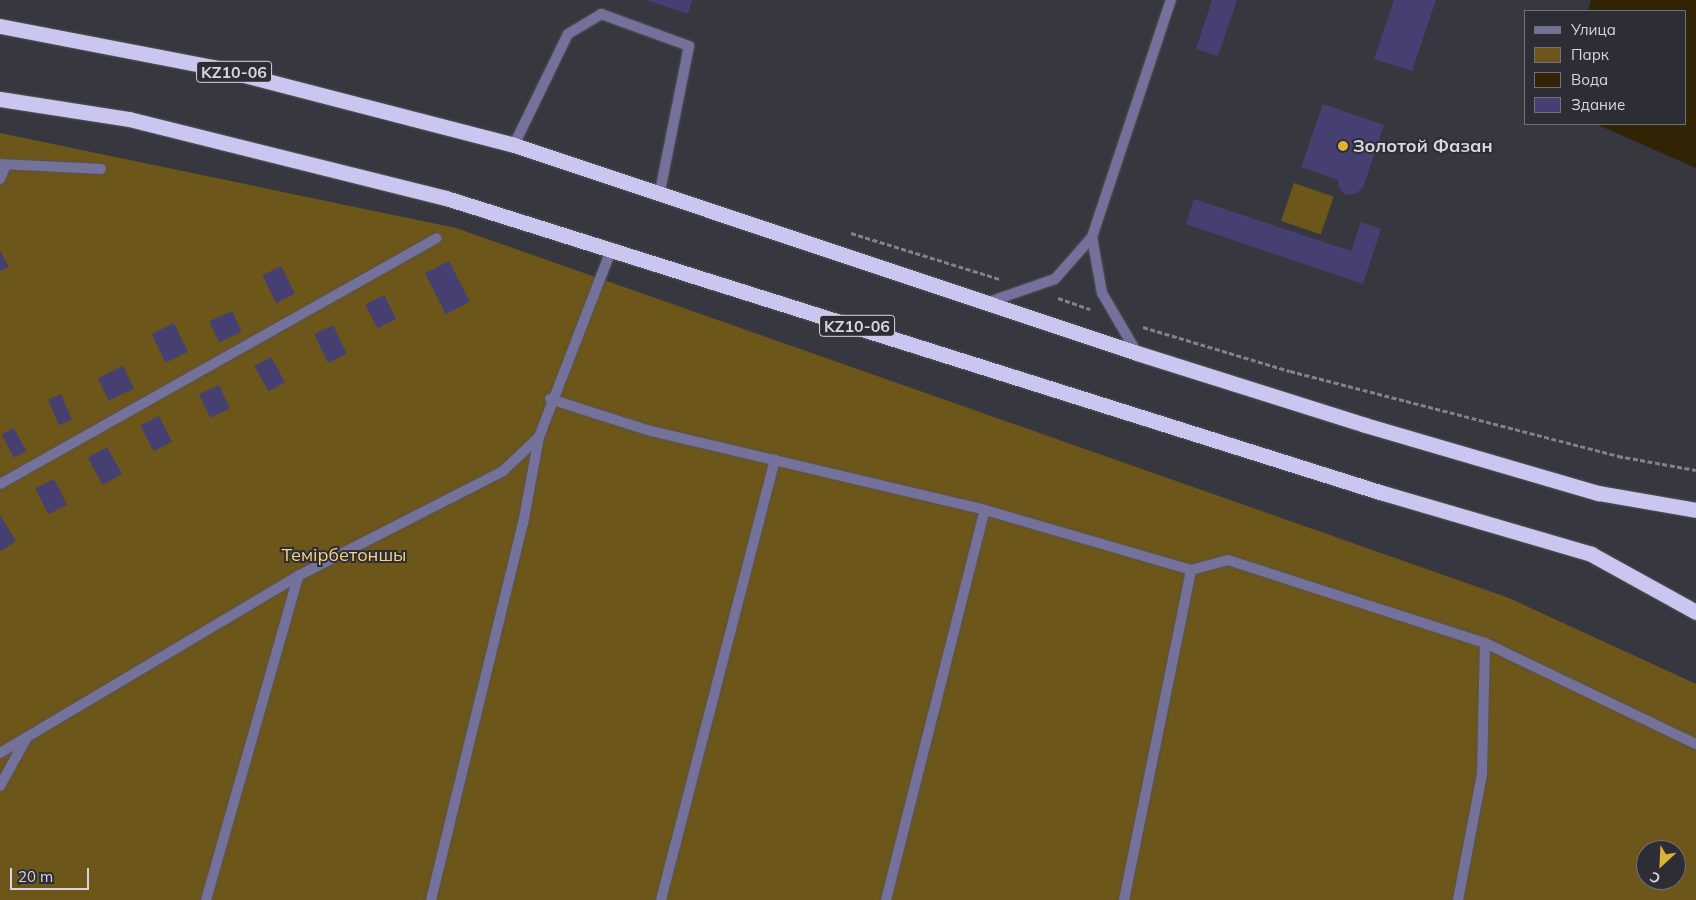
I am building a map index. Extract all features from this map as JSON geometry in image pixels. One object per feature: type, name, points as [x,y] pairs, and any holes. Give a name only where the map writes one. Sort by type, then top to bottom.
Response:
[{"type":"highway","name":"KZ10-06","points":[[0,26],[213,67],[514,145],[660,191],[1137,353],[1598,494],[1696,510]]},
{"type":"highway","name":"KZ10-06","points":[[0,99],[129,119],[446,198],[612,248],[1383,493],[1591,554],[1696,612]]},
{"type":"street","points":[[986,303],[1055,279],[1092,237],[1171,0]]},
{"type":"street","points":[[514,145],[568,34],[601,14],[689,46],[660,191]]},
{"type":"street","points":[[0,179],[3,164],[101,169]]},
{"type":"street","points":[[1092,237],[1102,293],[1137,353]]},
{"type":"street","points":[[0,484],[437,238]]},
{"type":"street","points":[[431,900],[523,524],[539,437],[550,399],[612,248]]},
{"type":"street","points":[[550,399],[647,430],[985,510],[1191,570],[1228,560],[1484,644],[1696,744]]},
{"type":"street","points":[[0,753],[29,734],[298,576],[503,471],[539,437]]},
{"type":"street","points":[[661,900],[775,460]]},
{"type":"street","points":[[886,900],[985,510]]},
{"type":"street","points":[[1124,900],[1191,570]]},
{"type":"street","points":[[206,900],[298,576]]},
{"type":"street","points":[[1458,900],[1482,774],[1484,644]]},
{"type":"street","points":[[0,786],[29,734]]},
{"type":"path","points":[[842,230],[1029,288],[1117,319],[1290,371],[1618,456],[1696,470]]},
{"type":"green space","name":"Темірбетоншы","points":[[0,133],[456,228],[1509,598],[1696,684],[1696,900],[0,900]]},
{"type":"green space","points":[[1294,183],[1334,197],[1321,234],[1281,221]]},
{"type":"water","points":[[1591,0],[1696,0],[1696,168],[1598,125],[1686,125],[1686,10],[1588,10]]},
{"type":"building","points":[[646,0],[692,0],[688,14]]},
{"type":"building","points":[[1212,0],[1237,0],[1218,56],[1196,49]]},
{"type":"building","points":[[1394,0],[1436,0],[1412,71],[1374,59]]},
{"type":"building","name":"Золотой Фазан","points":[[1323,104],[1384,125],[1363,188],[1355,194],[1346,195],[1339,188],[1338,180],[1301,167]]},
{"type":"building","points":[[1194,199],[1351,251],[1361,222],[1381,229],[1363,284],[1186,224]]},
{"type":"building","points":[[0,250],[9,267],[0,271]]},
{"type":"building","points":[[449,261],[470,302],[446,314],[425,273]]},
{"type":"building","points":[[281,266],[295,294],[276,303],[262,276]]},
{"type":"building","points":[[384,295],[396,319],[378,329],[365,305]]},
{"type":"building","points":[[232,311],[242,332],[219,342],[209,322]]},
{"type":"building","points":[[174,323],[188,352],[166,363],[152,334]]},
{"type":"building","points":[[333,325],[347,354],[328,363],[314,334]]},
{"type":"building","points":[[271,357],[285,382],[268,392],[254,366]]},
{"type":"building","points":[[123,366],[134,388],[109,401],[98,378]]},
{"type":"building","points":[[219,385],[230,409],[210,418],[199,394]]},
{"type":"building","points":[[61,394],[72,420],[59,425],[48,399]]},
{"type":"building","points":[[159,416],[172,442],[153,451],[140,426]]},
{"type":"building","points":[[14,428],[26,451],[14,458],[2,435]]},
{"type":"building","points":[[107,447],[122,474],[103,485],[88,458]]},
{"type":"building","points":[[54,479],[67,505],[48,514],[35,489]]},
{"type":"building","points":[[0,515],[16,541],[1,551],[0,549]]},
{"type":"place","name":"Золотой Фазан","points":[[1343,146]]}]
